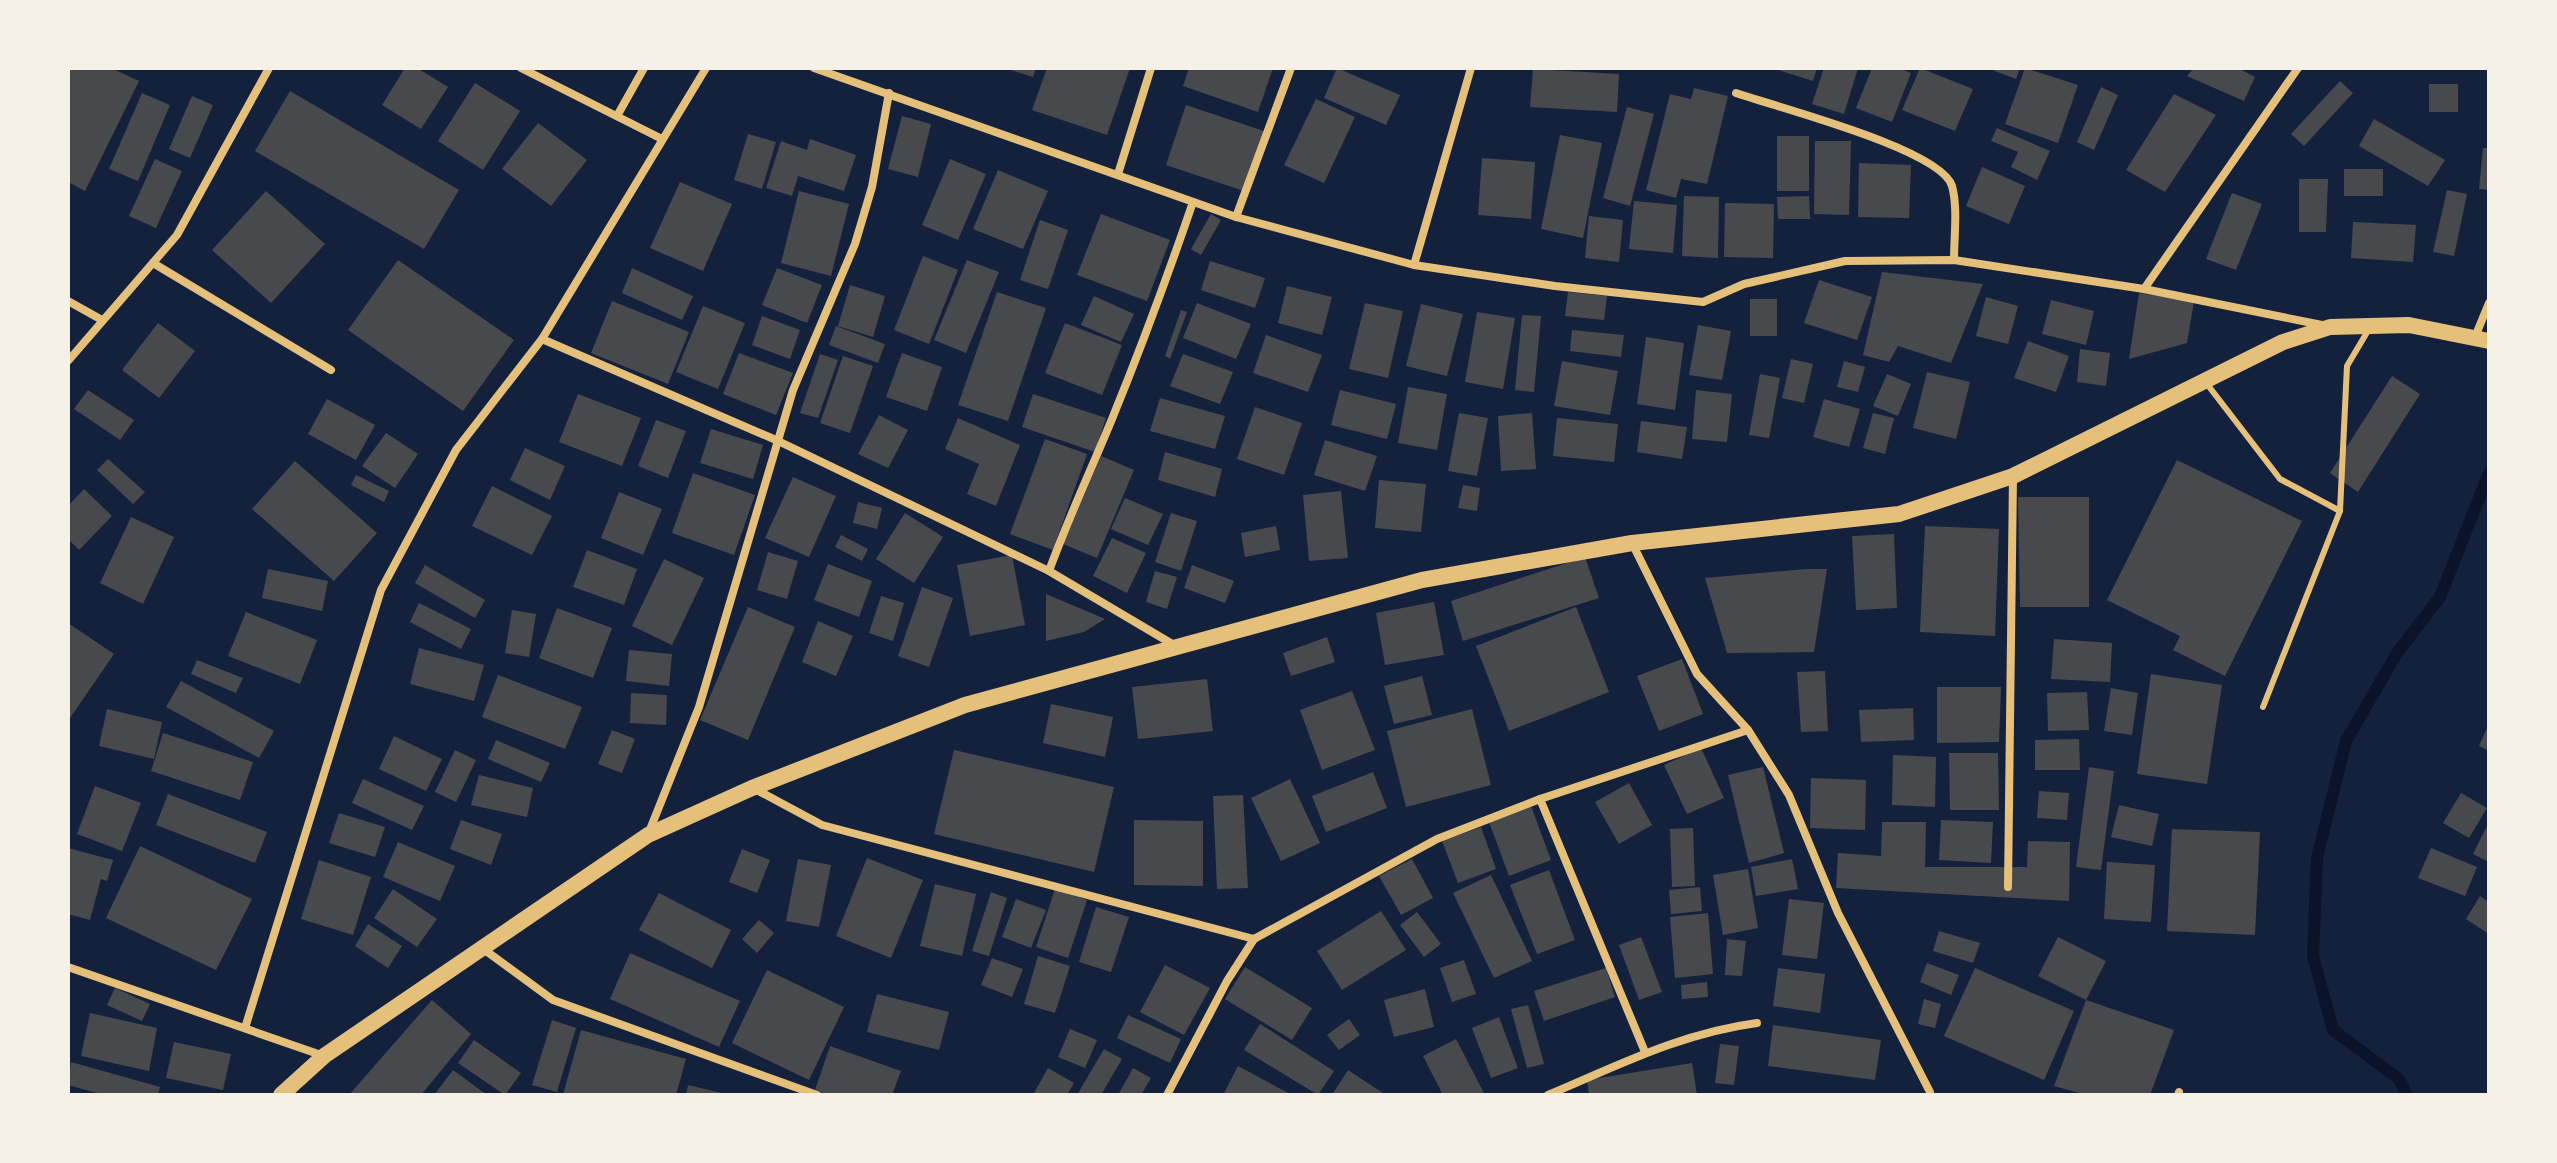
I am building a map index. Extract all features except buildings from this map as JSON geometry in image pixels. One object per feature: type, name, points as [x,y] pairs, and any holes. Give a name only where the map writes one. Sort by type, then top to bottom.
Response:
[{"type":"main road","points":[[281,1095],[324,1056],[648,835],[752,788],[965,705],[1175,645],[1422,580],[1632,543],[1899,514],[2013,476],[2283,342],[2330,327],[2409,325],[2482,339]]},
{"type":"street","points":[[68,361],[177,235],[269,68]]},
{"type":"street","points":[[521,68],[662,139]]},
{"type":"street","points":[[617,116],[644,68]]},
{"type":"street","points":[[245,1028],[381,590],[456,450],[542,339],[706,68]]},
{"type":"street","points":[[814,68],[1236,217],[1414,265],[1703,302],[1744,284],[1845,261],[1954,260],[2144,289],[2330,327]]},
{"type":"street","points":[[1118,174],[1151,68]]},
{"type":"street","points":[[1236,217],[1291,68]]},
{"type":"street","points":[[1414,265],[1471,68]]},
{"type":"street","points":[[2144,289],[2298,68]]},
{"type":"street","points":[[648,835],[699,707],[793,390],[855,244],[872,187],[889,93]]},
{"type":"street","points":[[1736,93],[1894,145],[1942,170],[1951,184],[1954,260]]},
{"type":"street","points":[[1049,571],[1077,494],[1130,373],[1193,202]]},
{"type":"street","points":[[153,263],[331,370]]},
{"type":"street","points":[[68,301],[102,320]]},
{"type":"street","points":[[2482,339],[2489,303]]},
{"type":"street","points":[[542,339],[776,440],[1049,571],[1175,645]]},
{"type":"street","points":[[2008,887],[2013,476]]},
{"type":"street","points":[[1632,543],[1697,674],[1748,730],[1789,795],[1838,913],[1932,1094]]},
{"type":"street","points":[[1167,1095],[1254,939],[1437,839],[1540,799],[1748,730]]},
{"type":"street","points":[[752,788],[822,825],[1254,939]]},
{"type":"street","points":[[1540,799],[1645,1052]]},
{"type":"street","points":[[481,947],[553,1000],[817,1095]]},
{"type":"street","points":[[68,967],[324,1056]]},
{"type":"street","points":[[1548,1095],[1645,1052],[1713,1029],[1757,1023]]},
{"type":"lane","points":[[2263,707],[2340,511],[2347,366],[2371,326]]},
{"type":"lane","points":[[2204,381],[2280,479],[2340,511]]},
{"type":"waterway","points":[[2407,1095],[2399,1079],[2333,1030],[2313,956],[2317,858],[2346,741],[2397,653],[2440,597],[2489,473]]}]
